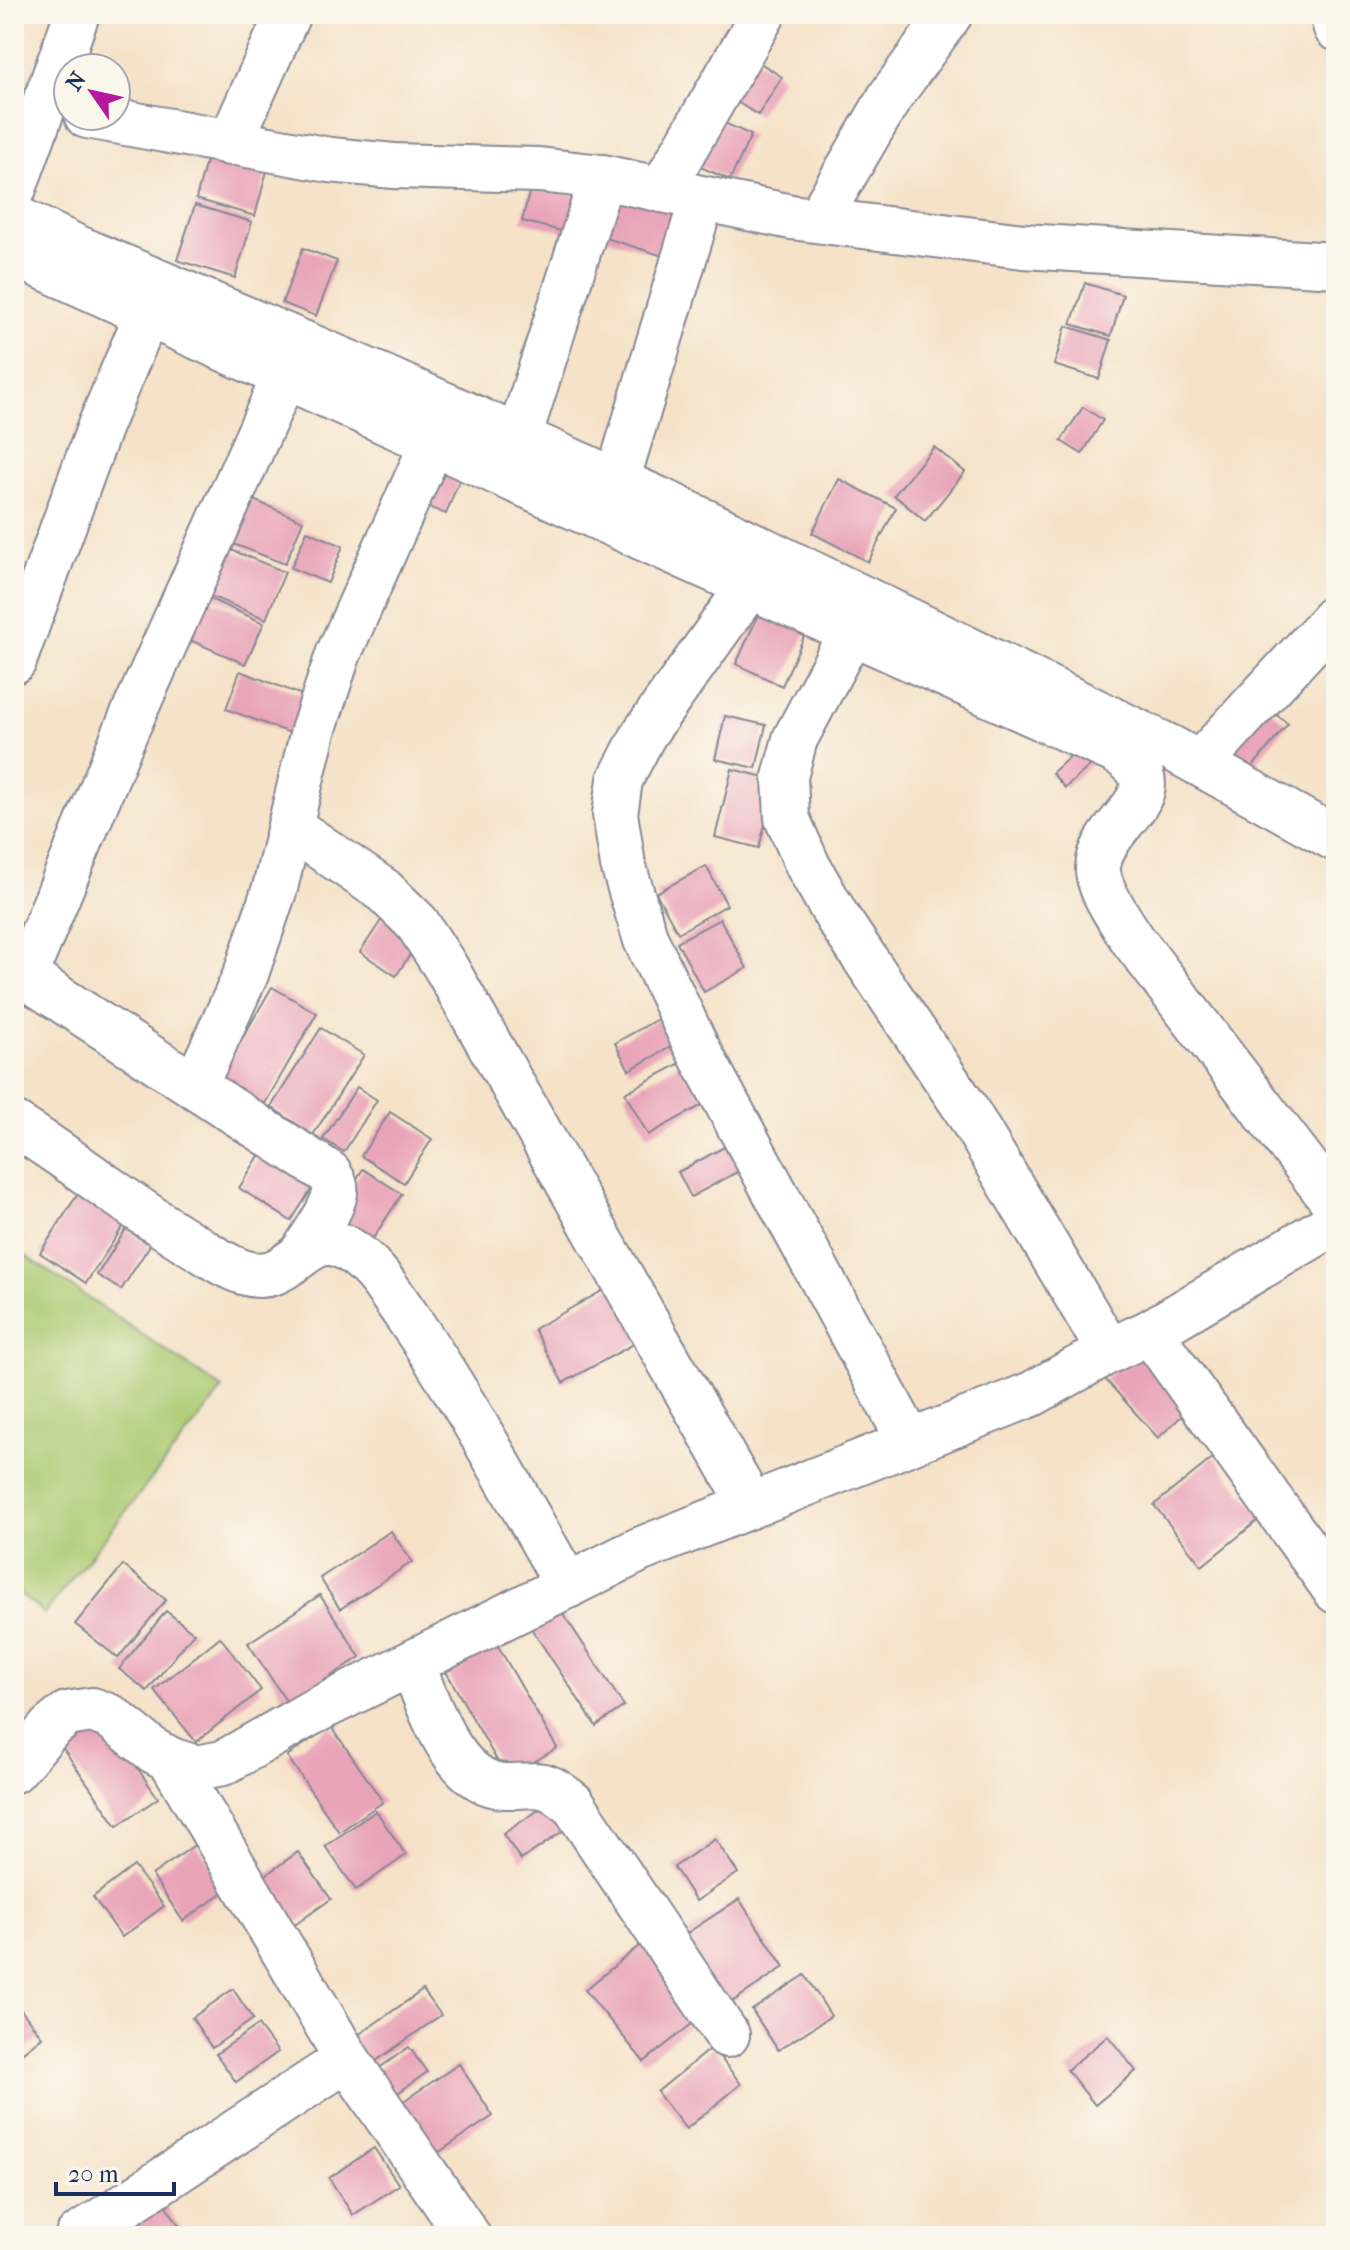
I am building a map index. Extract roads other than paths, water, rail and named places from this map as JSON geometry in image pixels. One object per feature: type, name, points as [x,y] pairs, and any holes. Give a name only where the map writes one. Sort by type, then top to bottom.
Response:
[{"type":"street","points":[[68,52],[77,14]]},
{"type":"street","points":[[230,143],[288,14]]},
{"type":"street","points":[[617,481],[682,194],[763,14]]},
{"type":"street","points":[[818,220],[890,97],[950,14]]},
{"type":"street","points":[[1332,14],[1336,28]]},
{"type":"street","points":[[14,188],[52,116]]},
{"type":"street","points":[[132,124],[330,160],[394,166],[539,170],[602,177],[818,220],[1023,246],[1336,265]]},
{"type":"street","points":[[519,437],[602,177]]},
{"type":"street","points":[[14,217],[76,247],[617,481],[1200,763],[1336,839]]},
{"type":"street","points":[[14,254],[852,631],[1135,762],[1143,775],[1141,795],[1107,842],[1097,869],[1105,894],[1133,940],[1336,1205]]},
{"type":"street","points":[[14,661],[100,426],[147,314]]},
{"type":"street","points":[[14,1124],[171,1232],[242,1272],[268,1276],[286,1268],[303,1252],[335,1195],[335,1184],[329,1173],[20,972],[285,375]]},
{"type":"street","points":[[195,1086],[246,974],[275,888],[313,731],[338,655],[433,442]]},
{"type":"street","points":[[750,585],[644,734],[620,780],[615,814],[623,865],[646,940],[696,1046],[910,1442]]},
{"type":"street","points":[[1200,763],[1336,616]]},
{"type":"street","points":[[852,631],[795,739],[785,777],[787,818],[808,866],[837,917],[964,1106],[1109,1351]]},
{"type":"street","points":[[291,827],[383,890],[417,923],[445,966],[751,1505]]},
{"type":"street","points":[[14,1770],[50,1728],[67,1714],[92,1710],[111,1717],[154,1751],[171,1760],[196,1768],[223,1763],[309,1714],[639,1550],[1032,1394],[1150,1332],[1336,1222]]},
{"type":"street","points":[[303,1252],[320,1244],[342,1246],[362,1257],[382,1280],[432,1352],[568,1586]]},
{"type":"street","points":[[1150,1332],[1336,1591]]},
{"type":"street","points":[[412,1664],[443,1736],[458,1760],[478,1777],[501,1786],[538,1784],[553,1788],[573,1804],[727,2035]]},
{"type":"street","points":[[171,1760],[347,2059],[468,2236]]},
{"type":"street","points":[[78,2236],[347,2059]]}]
